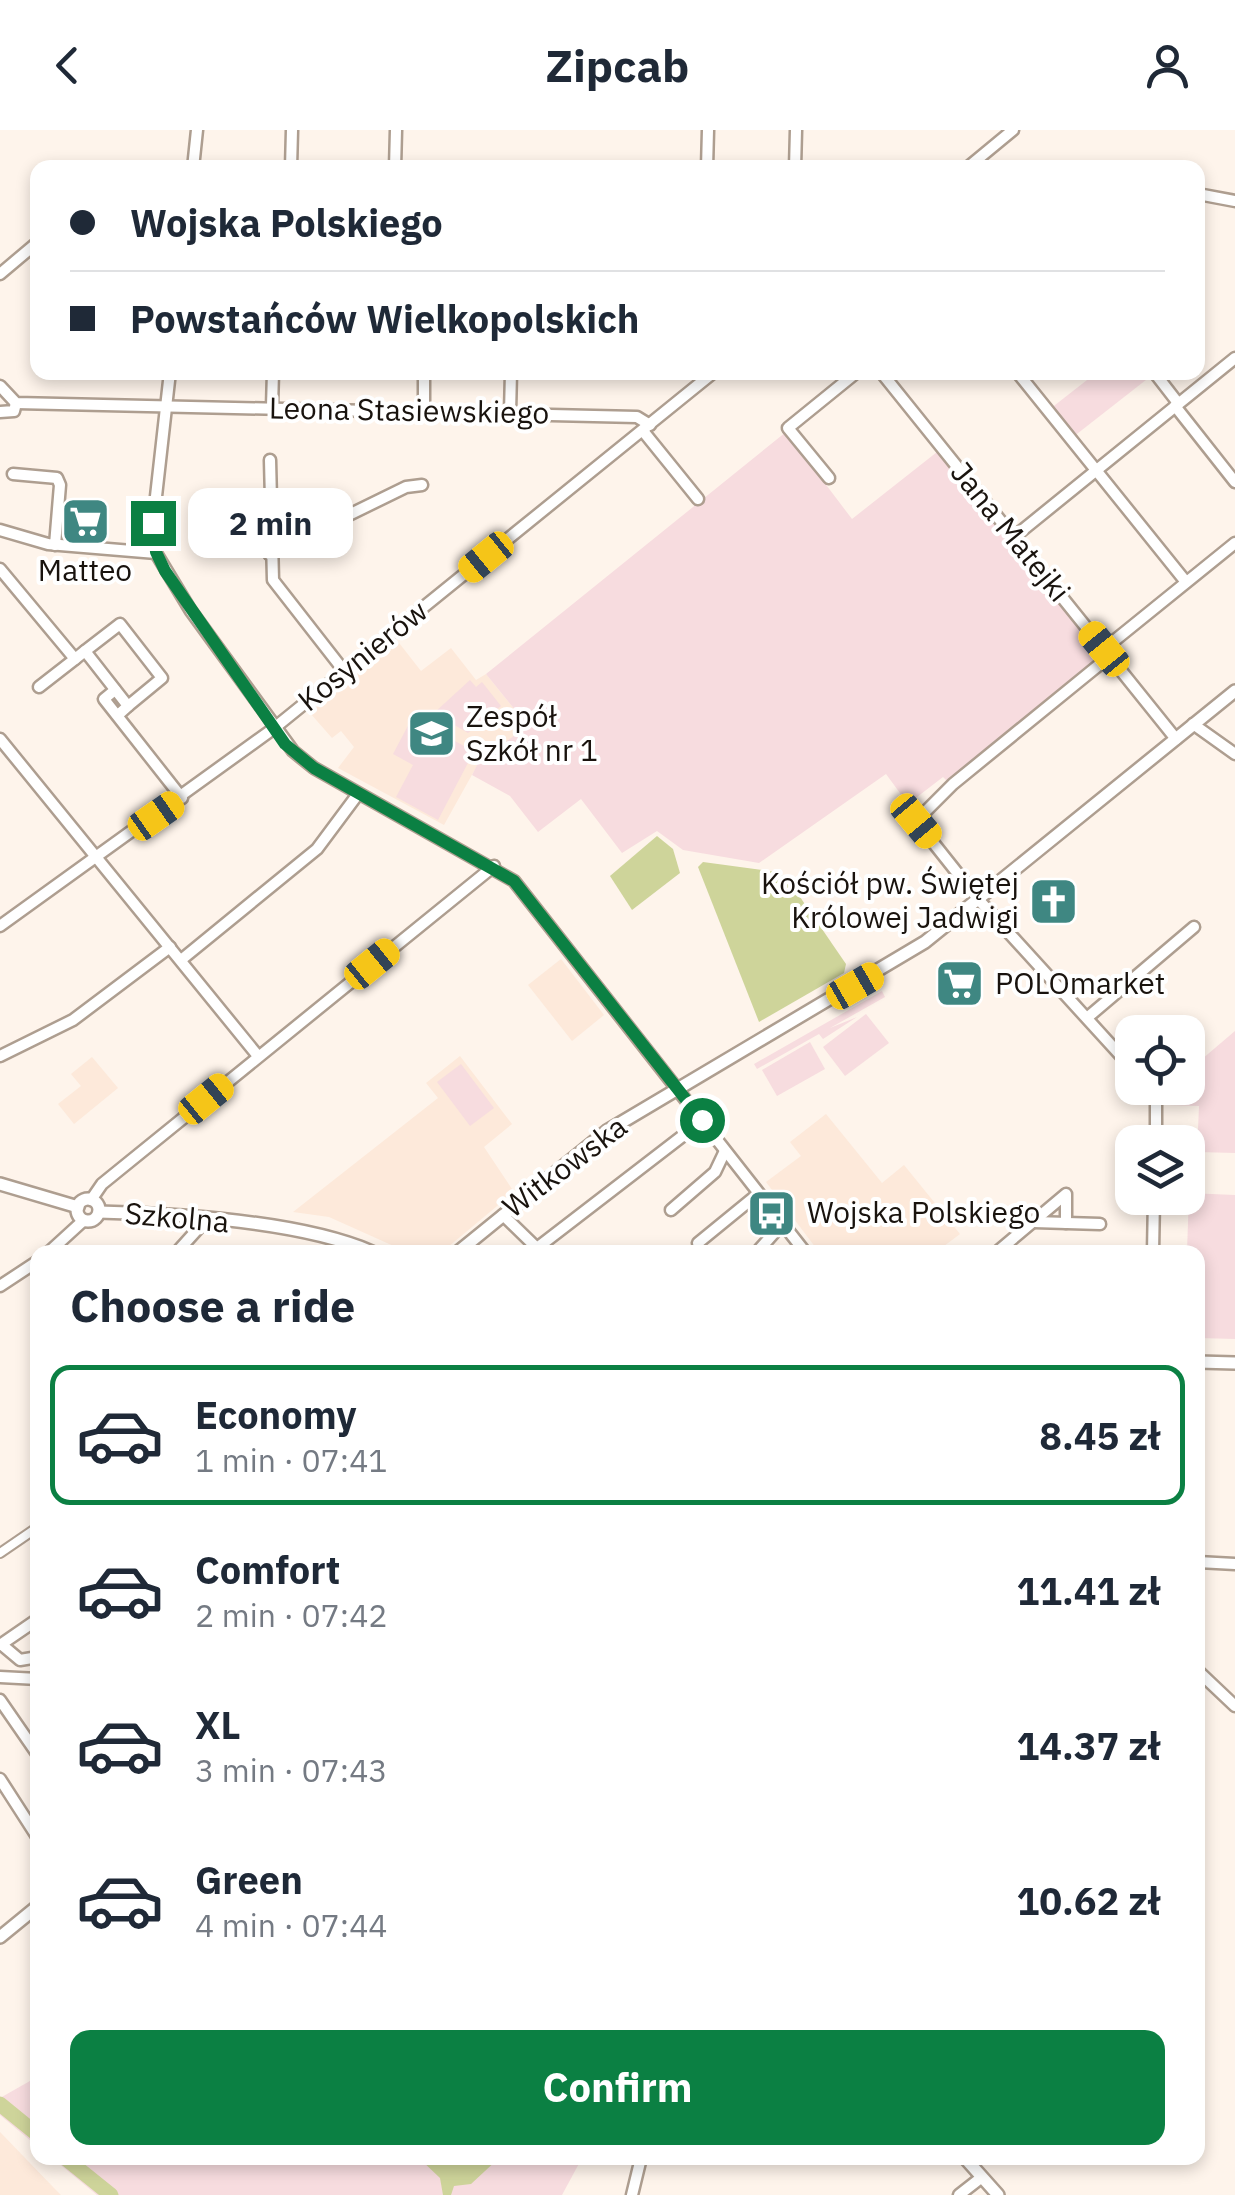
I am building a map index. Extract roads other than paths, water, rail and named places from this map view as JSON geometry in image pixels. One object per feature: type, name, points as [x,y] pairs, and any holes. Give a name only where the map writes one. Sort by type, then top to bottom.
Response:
[{"type":"street","points":[[194,160],[197,130]]},
{"type":"street","points":[[291,160],[292,130]]},
{"type":"street","points":[[395,160],[396,130]]},
{"type":"street","points":[[707,160],[708,130]]},
{"type":"street","points":[[795,160],[796,130]]},
{"type":"street","points":[[984,160],[1013,130]]},
{"type":"street","points":[[1205,195],[1235,201]]},
{"type":"street","points":[[0,274],[30,249]]},
{"type":"street","points":[[1014,537],[1235,358]]},
{"type":"street","points":[[169,380],[153,523],[156,552],[272,728],[303,760],[358,794],[494,866],[514,881],[799,1245]]},
{"type":"street","points":[[272,407],[273,380]]},
{"type":"street","points":[[424,380],[424,411]]},
{"type":"street","points":[[510,413],[511,380]]},
{"type":"street","name":"Kosynierów","points":[[0,926],[182,798],[704,380]]},
{"type":"street","points":[[830,478],[788,428],[847,380]]},
{"type":"street","name":"Jana Matejki","points":[[886,380],[1176,739]]},
{"type":"street","points":[[1023,380],[1186,582]]},
{"type":"street","points":[[1160,380],[1235,482]]},
{"type":"street","points":[[0,386],[16,403],[14,411],[0,412]]},
{"type":"street","name":"Leona Stasiewskiego","points":[[16,403],[636,416],[646,428]]},
{"type":"street","points":[[646,428],[698,499]]},
{"type":"street","points":[[270,460],[270,554],[276,585],[344,671]]},
{"type":"street","points":[[13,474],[57,478],[60,486],[54,545]]},
{"type":"street","points":[[270,554],[406,488],[422,485]]},
{"type":"street","points":[[0,530],[54,545],[156,552]]},
{"type":"street","points":[[1115,1048],[978,899],[916,818],[1235,543]]},
{"type":"street","points":[[0,569],[74,660]]},
{"type":"street","points":[[38,687],[120,624],[162,678],[118,715]]},
{"type":"street","points":[[85,651],[128,706]]},
{"type":"street","points":[[115,690],[104,698],[182,798]]},
{"type":"street","name":"Witkowska","points":[[467,1245],[607,1131],[884,969],[978,899],[1235,691]]},
{"type":"street","points":[[1194,724],[1235,754]]},
{"type":"street","points":[[2,745],[258,1056]]},
{"type":"street","points":[[180,960],[316,849],[358,794]]},
{"type":"street","points":[[0,1184],[78,1207],[91,1200],[102,1184],[494,866]]},
{"type":"street","points":[[1088,1017],[1194,926]]},
{"type":"street","points":[[0,1056],[72,1020],[170,948]]},
{"type":"street","points":[[545,1245],[702,1120]]},
{"type":"street","points":[[671,1210],[716,1172],[724,1151]]},
{"type":"street","points":[[698,1243],[758,1194]]},
{"type":"street","points":[[1005,1245],[1066,1194],[1066,1223]]},
{"type":"street","points":[[57,1245],[84,1220],[95,1219],[99,1212],[91,1200]]},
{"type":"street","points":[[78,1207],[84,1220]]},
{"type":"street","name":"Szkolna","points":[[99,1212],[309,1232],[350,1245]]},
{"type":"street","points":[[503,1215],[534,1245]]},
{"type":"street","points":[[1153,1245],[1154,1215]]},
{"type":"street","points":[[183,1245],[206,1221]]},
{"type":"street","points":[[1033,1222],[1100,1224]]},
{"type":"street","points":[[763,1245],[782,1224]]},
{"type":"street","points":[[0,1286],[30,1266]]},
{"type":"street","points":[[1205,1362],[1235,1363]]},
{"type":"street","points":[[0,1553],[30,1533]]},
{"type":"street","points":[[1205,1562],[1235,1564]]},
{"type":"street","points":[[30,1623],[1,1645],[20,1660],[30,1658]]},
{"type":"street","points":[[0,1677],[30,1679]]},
{"type":"street","points":[[1205,1678],[1235,1706]]},
{"type":"street","points":[[0,1700],[30,1743]]},
{"type":"street","points":[[0,1779],[30,1826]]},
{"type":"street","points":[[0,1937],[30,1913]]},
{"type":"street","points":[[632,2195],[640,2165]]},
{"type":"street","points":[[971,2165],[998,2195]]},
{"type":"street","points":[[959,2195],[982,2177]]},
{"type":"waterway","points":[[0,2104],[30,2128]]},
{"type":"waterway","points":[[74,2165],[111,2195]]},
{"type":"place","name":"Matteo","points":[[85,522]]},
{"type":"place","name":"Zespół Szkół nr 1","points":[[431,734]]},
{"type":"place","name":"Kościół pw. Świętej Królowej Jadwigi","points":[[1054,901]]},
{"type":"place","name":"POLOmarket","points":[[960,984]]},
{"type":"place","name":"Wojska Polskiego","points":[[772,1213]]}]
